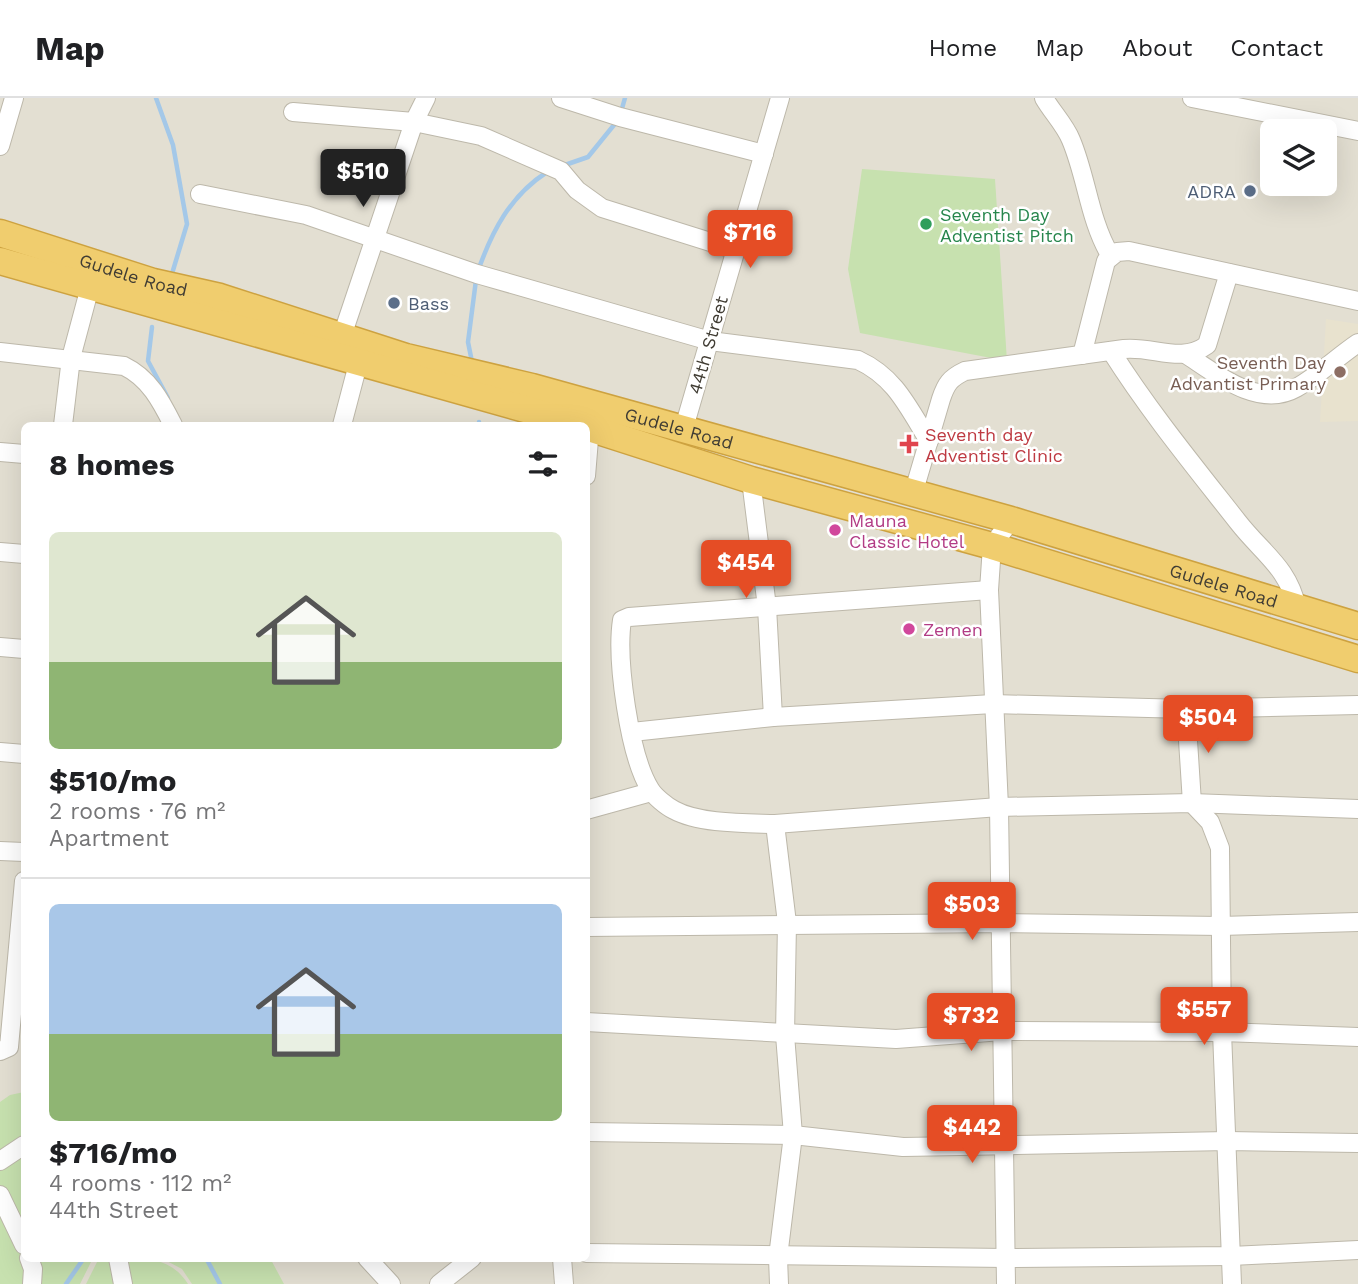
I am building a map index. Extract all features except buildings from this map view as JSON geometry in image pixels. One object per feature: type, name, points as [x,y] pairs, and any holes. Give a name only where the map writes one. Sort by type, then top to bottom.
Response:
[{"type":"highway","name":"Gudele Road","points":[[0,233],[153,282],[220,297],[406,357],[532,387],[1011,520],[1358,626]]},
{"type":"highway","name":"Gudele Road","points":[[0,261],[571,422]]},
{"type":"highway","name":"Gudele Road","points":[[590,427],[751,480],[992,546],[1358,659]]},
{"type":"street","points":[[0,146],[14,98]]},
{"type":"street","points":[[342,336],[414,122],[426,98]]},
{"type":"street","points":[[561,98],[620,117],[764,154]]},
{"type":"street","name":"44th Street","points":[[683,431],[780,98]]},
{"type":"street","points":[[1044,98],[1070,138],[1083,175],[1094,223],[1110,255],[1082,355]]},
{"type":"street","points":[[1192,98],[1358,131]]},
{"type":"street","points":[[293,112],[414,122],[481,136],[562,171],[577,190],[602,208],[736,250]]},
{"type":"street","points":[[201,194],[306,215],[477,274],[710,341],[858,360],[880,370],[905,402],[929,441]]},
{"type":"street","points":[[1110,255],[1129,251],[1358,301]]},
{"type":"street","points":[[1186,355],[1207,345],[1229,273]]},
{"type":"street","points":[[64,422],[71,358],[90,287]]},
{"type":"street","points":[[913,494],[946,385],[953,376],[964,372],[1136,348],[1186,355],[1220,377],[1255,393],[1271,394],[1294,389],[1358,343]]},
{"type":"street","points":[[1111,351],[1165,429],[1252,540],[1287,576],[1297,608]]},
{"type":"street","points":[[0,352],[124,366],[139,373],[159,397],[172,422]]},
{"type":"street","points":[[343,422],[358,364]]},
{"type":"street","points":[[0,452],[21,454]]},
{"type":"street","points":[[751,480],[767,607],[773,717]]},
{"type":"street","points":[[1006,1284],[999,807],[989,590],[992,546],[1011,520]]},
{"type":"street","points":[[0,552],[21,554]]},
{"type":"street","points":[[989,590],[629,617],[622,620],[623,679],[640,771],[652,792],[675,811],[710,820],[775,824],[999,807],[1192,803],[1358,809]]},
{"type":"street","points":[[0,647],[21,649]]},
{"type":"street","points":[[632,732],[773,717],[993,704],[1186,709],[1358,705]]},
{"type":"street","points":[[1186,709],[1192,803],[1210,822],[1220,848],[1222,1032],[1232,1284]]},
{"type":"street","points":[[0,752],[21,754]]},
{"type":"street","points":[[590,809],[652,792]]},
{"type":"street","points":[[775,824],[787,923],[785,1035],[793,1135],[778,1257],[779,1284]]},
{"type":"street","points":[[0,850],[21,852]]},
{"type":"street","points":[[0,1051],[9,1047],[9,958],[21,896]]},
{"type":"street","points":[[590,927],[787,923],[1221,926],[1358,922]]},
{"type":"street","points":[[590,1022],[896,1039],[1002,1031],[1222,1032],[1358,1037]]},
{"type":"street","points":[[590,1132],[793,1135],[903,1147],[1228,1141],[1358,1143]]},
{"type":"street","points":[[0,1161],[21,1147]]},
{"type":"street","points":[[0,1195],[21,1239]]},
{"type":"street","points":[[590,1253],[1006,1258],[1231,1256],[1358,1250]]},
{"type":"street","points":[[30,1262],[32,1284]]},
{"type":"street","points":[[119,1262],[123,1284]]},
{"type":"street","points":[[371,1262],[391,1284]]},
{"type":"street","points":[[439,1284],[467,1262]]},
{"type":"street","points":[[562,1262],[564,1284]]},
{"type":"shaded area","points":[[0,98],[1358,98],[1358,1284],[0,1284]]},
{"type":"shaded area","name":"Seventh Day Advantist Primary","points":[[1326,319],[1358,324],[1358,421],[1320,422]]},
{"type":"green space","name":"Seventh Day Adventist Pitch","points":[[862,169],[995,179],[1007,361],[860,333],[848,269]]},
{"type":"green space","points":[[21,1093],[21,1262],[91,1262],[80,1284],[0,1284],[0,1102],[10,1095]]},
{"type":"green space","points":[[97,1262],[160,1262],[170,1266],[188,1284],[86,1284]]},
{"type":"green space","points":[[169,1262],[272,1262],[284,1284],[192,1284],[182,1269]]},
{"type":"waterway","points":[[156,98],[173,145],[187,224],[171,277]]},
{"type":"waterway","points":[[621,112],[625,98]]},
{"type":"waterway","points":[[562,166],[588,157],[618,120]]},
{"type":"waterway","points":[[478,271],[496,228],[513,203],[547,172]]},
{"type":"waterway","points":[[472,362],[468,342],[476,280]]},
{"type":"waterway","points":[[152,327],[148,361],[168,398]]},
{"type":"waterway","points":[[66,1284],[81,1262]]},
{"type":"waterway","points":[[208,1262],[220,1284]]},
{"type":"place","name":"ADRA","points":[[1250,191]]},
{"type":"place","name":"Seventh Day Adventist Pitch","points":[[926,224]]},
{"type":"place","name":"Bass","points":[[394,303]]},
{"type":"place","name":"Seventh Day Advantist Primary","points":[[1340,372]]},
{"type":"place","name":"Seventh day Adventist Clinic","points":[[909,444]]},
{"type":"place","name":"Mauna Classic Hotel","points":[[835,530]]},
{"type":"place","name":"Zemen","points":[[909,629]]}]
